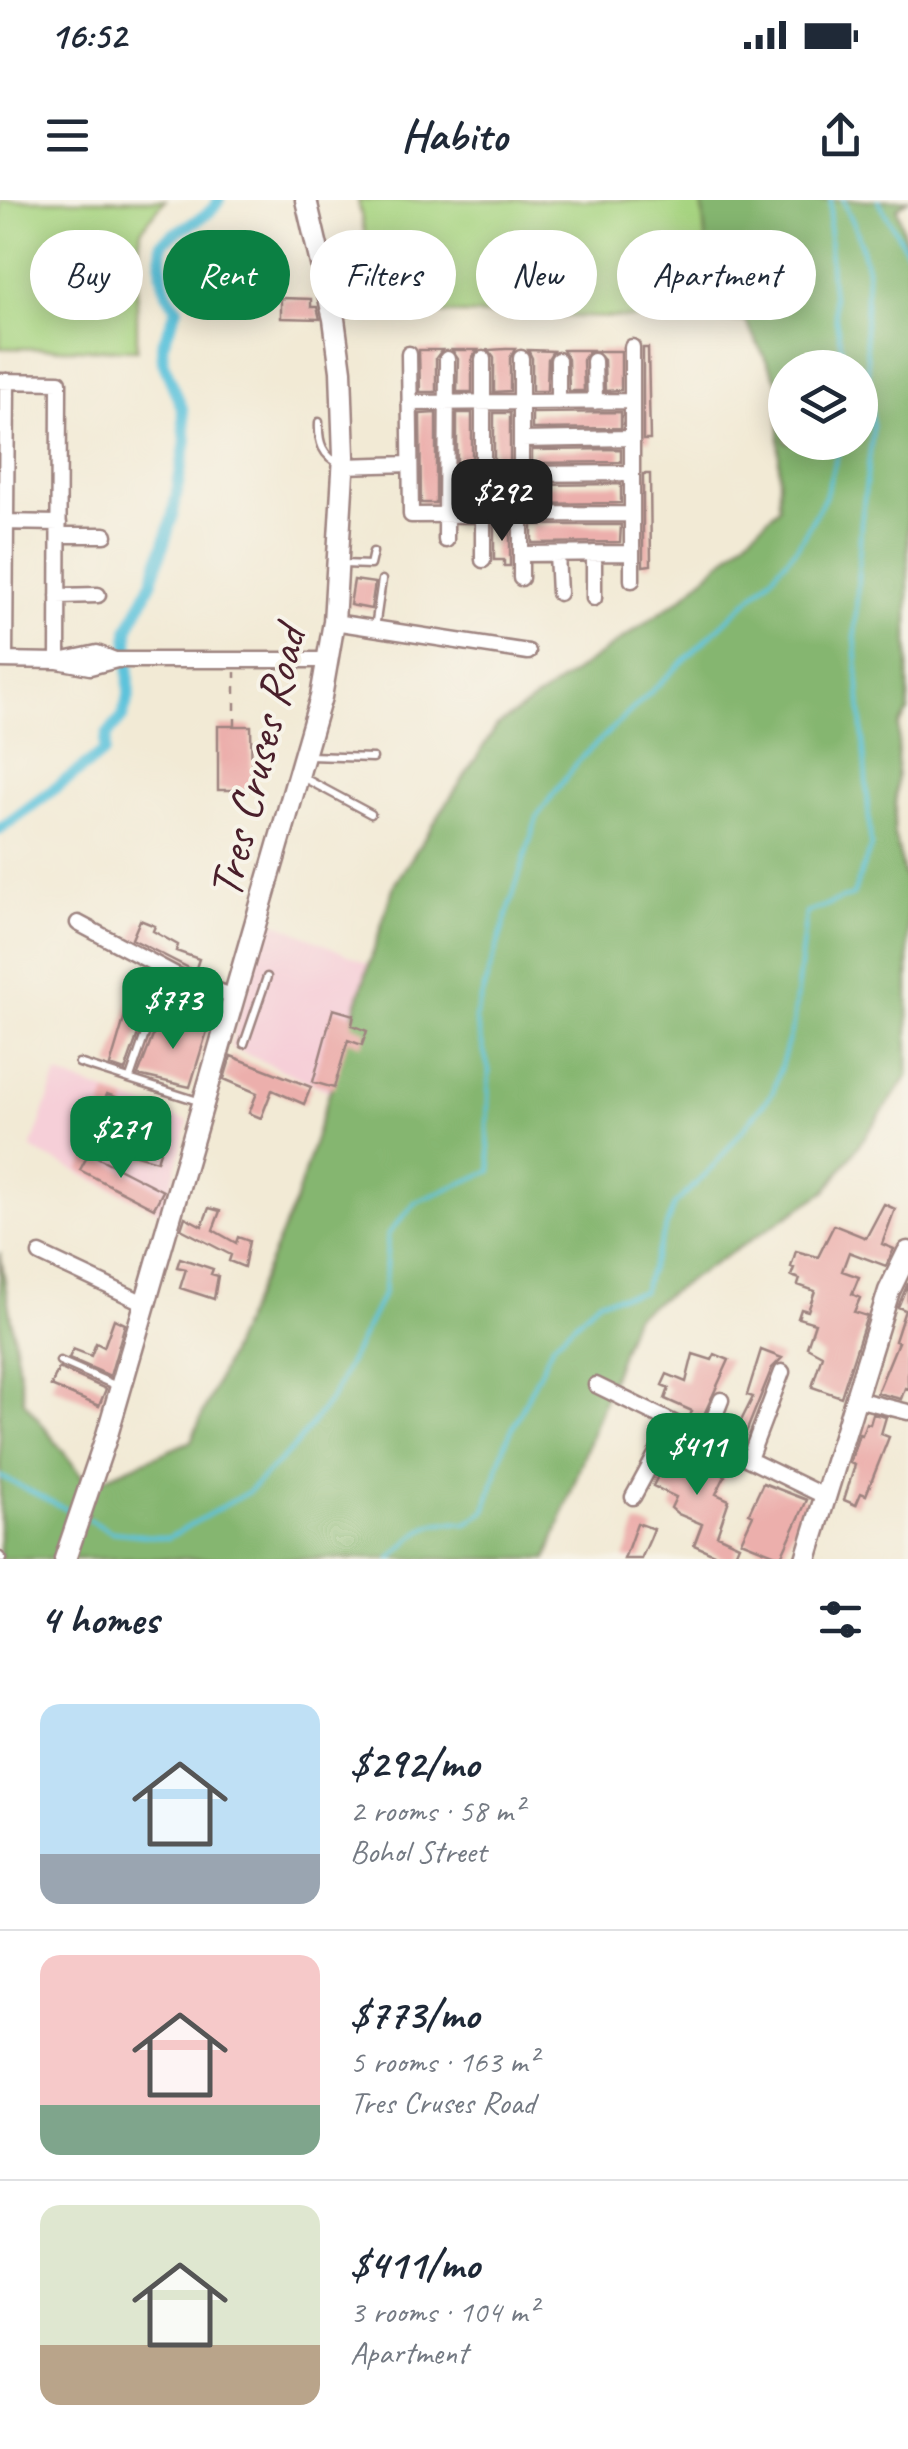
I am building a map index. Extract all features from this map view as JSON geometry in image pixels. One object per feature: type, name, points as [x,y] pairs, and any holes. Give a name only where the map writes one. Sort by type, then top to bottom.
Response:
[{"type":"main road","name":"Tres Cruses Road","points":[[65,1559],[120,1388],[227,1024],[328,660],[344,461],[342,371],[306,200]]},
{"type":"main road","points":[[806,1559],[889,1291],[908,1252]]},
{"type":"street","points":[[632,347],[632,580]]},
{"type":"street","points":[[408,354],[412,516],[632,514]]},
{"type":"street","points":[[521,358],[521,578]]},
{"type":"street","points":[[446,540],[448,359]]},
{"type":"street","points":[[482,359],[482,560]]},
{"type":"street","points":[[558,360],[558,402]]},
{"type":"street","points":[[594,361],[595,402]]},
{"type":"street","points":[[58,661],[59,382],[4,381],[2,660],[58,661],[90,667],[117,660],[328,660]]},
{"type":"street","points":[[409,403],[632,402]]},
{"type":"street","points":[[521,440],[632,438]]},
{"type":"street","points":[[344,461],[410,461]]},
{"type":"street","points":[[521,474],[632,473]]},
{"type":"street","points":[[3,522],[105,535]]},
{"type":"street","points":[[594,553],[594,598]]},
{"type":"street","points":[[521,554],[632,553]]},
{"type":"street","points":[[557,554],[559,593]]},
{"type":"street","points":[[58,596],[98,595]]},
{"type":"street","points":[[334,622],[528,652]]},
{"type":"street","points":[[78,923],[178,976],[234,997]]},
{"type":"street","points":[[40,1254],[144,1303]]},
{"type":"street","points":[[749,1460],[782,1372]]},
{"type":"street","points":[[596,1385],[826,1497]]},
{"type":"street","points":[[856,1399],[908,1412]]},
{"type":"street","points":[[706,1438],[721,1400]]},
{"type":"street","points":[[633,1497],[673,1422]]},
{"type":"lane","points":[[318,422],[318,438],[325,454],[344,461]]},
{"type":"lane","points":[[337,562],[365,567],[372,563],[373,552]]},
{"type":"lane","points":[[375,629],[382,580]]},
{"type":"lane","points":[[301,766],[373,758]]},
{"type":"lane","points":[[301,766],[371,814]]},
{"type":"lane","points":[[244,1044],[267,977]]},
{"type":"lane","points":[[130,1078],[152,1014],[162,1004],[227,1024]]},
{"type":"lane","points":[[79,1063],[203,1102]]},
{"type":"lane","points":[[60,1360],[120,1388]]},
{"type":"path","points":[[235,660],[235,726]]},
{"type":"shaded area","points":[[267,918],[388,973],[351,1101],[230,1047]]},
{"type":"shaded area","points":[[57,1074],[188,1122],[164,1214],[31,1149]]},
{"type":"green space","points":[[0,200],[165,200],[141,230],[30,230],[30,320],[137,320],[137,350],[0,348]]},
{"type":"green space","points":[[358,200],[702,200],[705,230],[617,230],[617,318],[597,317],[597,230],[476,230],[476,314],[456,314],[456,230],[364,230]]},
{"type":"green space","points":[[702,200],[908,200],[897,208],[908,249],[908,711],[899,725],[894,834],[908,889],[908,1076],[826,1191],[634,1316],[547,1559],[0,1559],[0,1252],[24,1401],[89,1485],[191,1441],[295,1202],[394,885],[497,726],[683,597],[779,508],[779,460],[878,460],[878,350],[768,350],[768,364],[745,320],[816,320],[816,230],[705,230]]},
{"type":"building","points":[[290,298],[310,299],[310,319],[290,318]]},
{"type":"building","points":[[643,348],[648,348],[650,440],[643,440]]},
{"type":"building","points":[[515,349],[510,358],[510,391],[494,392],[494,358],[488,350]]},
{"type":"building","points":[[419,350],[442,350],[436,358],[436,392],[420,392]]},
{"type":"building","points":[[452,350],[478,350],[472,358],[472,392],[457,392],[458,359]]},
{"type":"building","points":[[528,350],[553,351],[548,359],[547,391],[532,391],[532,358]]},
{"type":"building","points":[[563,350],[594,350],[583,360],[584,391],[569,391],[568,359]]},
{"type":"building","points":[[595,351],[621,351],[621,390],[605,391],[604,360]]},
{"type":"building","points":[[621,412],[621,428],[532,429],[532,413]]},
{"type":"building","points":[[436,413],[436,503],[421,503],[420,414]]},
{"type":"building","points":[[457,413],[472,413],[472,503],[457,503]]},
{"type":"building","points":[[494,413],[510,413],[510,502],[494,503]]},
{"type":"building","points":[[621,449],[621,462],[532,463],[532,450]]},
{"type":"building","points":[[643,474],[650,474],[651,565],[643,566]]},
{"type":"building","points":[[621,484],[621,503],[532,504],[532,485]]},
{"type":"building","points":[[494,525],[510,525],[510,566],[504,566],[504,560],[494,560]]},
{"type":"building","points":[[532,525],[621,525],[620,542],[532,543]]},
{"type":"building","points":[[354,580],[375,583],[371,609],[350,605]]},
{"type":"building","points":[[218,726],[251,726],[252,790],[218,790]]},
{"type":"building","points":[[140,920],[155,926],[153,931],[178,945],[176,951],[199,959],[195,971],[132,939]]},
{"type":"building","points":[[146,971],[204,997],[200,1008],[154,988],[125,1071],[110,1066],[135,982],[140,984]]},
{"type":"building","points":[[333,1009],[354,1015],[352,1025],[367,1031],[362,1045],[348,1040],[334,1088],[313,1082]]},
{"type":"building","points":[[161,1015],[207,1031],[190,1087],[138,1075]]},
{"type":"building","points":[[231,1056],[311,1087],[304,1104],[272,1090],[261,1118],[249,1113],[257,1093],[224,1079]]},
{"type":"building","points":[[107,1094],[127,1101],[117,1130],[97,1123]]},
{"type":"building","points":[[145,1111],[170,1119],[157,1161],[132,1154]]},
{"type":"building","points":[[89,1153],[163,1191],[154,1208],[80,1170]]},
{"type":"building","points":[[884,1204],[895,1209],[882,1244],[894,1249],[886,1266],[849,1252],[842,1271],[859,1277],[852,1294],[860,1298],[854,1312],[867,1316],[841,1397],[812,1387],[822,1355],[807,1347],[815,1323],[798,1318],[801,1309],[808,1311],[815,1291],[798,1285],[800,1279],[791,1276],[791,1267],[796,1251],[818,1257],[834,1225],[866,1238]]},
{"type":"building","points":[[209,1208],[220,1211],[213,1230],[236,1243],[238,1237],[249,1241],[244,1267],[229,1261],[231,1255],[181,1229],[185,1217],[202,1226]]},
{"type":"building","points":[[180,1258],[213,1269],[211,1274],[218,1276],[214,1299],[180,1288],[186,1269],[177,1267]]},
{"type":"building","points":[[908,1283],[908,1389],[905,1388],[901,1399],[877,1393],[898,1342],[895,1341],[905,1310],[898,1307]]},
{"type":"building","points":[[114,1319],[125,1324],[110,1376],[69,1358],[73,1349],[91,1356],[96,1343],[104,1347]]},
{"type":"building","points":[[761,1350],[782,1358],[772,1368],[743,1440],[733,1437],[753,1397],[747,1395]]},
{"type":"building","points":[[693,1354],[712,1360],[715,1354],[729,1360],[701,1421],[690,1416],[692,1411],[665,1399],[669,1388],[662,1385],[667,1374],[686,1382]]},
{"type":"building","points":[[59,1368],[106,1389],[99,1406],[51,1386]]},
{"type":"building","points":[[873,1414],[886,1417],[881,1434],[889,1437],[866,1495],[861,1493],[856,1505],[844,1500],[855,1465],[850,1463],[859,1434],[862,1435],[866,1423],[870,1424]]},
{"type":"building","points":[[675,1441],[725,1476],[716,1494],[729,1500],[717,1535],[739,1545],[733,1559],[694,1545],[702,1524],[678,1514],[671,1508],[676,1497],[653,1486]]},
{"type":"building","points":[[763,1483],[807,1500],[781,1557],[741,1541]]},
{"type":"building","points":[[637,1523],[654,1529],[641,1559],[624,1559]]},
{"type":"waterway","points":[[0,829],[104,752],[107,735],[122,717],[129,696],[128,630],[152,581],[172,518],[186,441],[182,408],[163,362],[162,346],[177,308],[162,278],[162,243],[208,213],[219,200]]},
{"type":"waterway","points":[[831,200],[831,285],[842,350]]},
{"type":"waterway","points":[[391,1559],[423,1530],[441,1523],[466,1524],[485,1511],[505,1444],[553,1344],[599,1300],[642,1292],[674,1205],[713,1167],[773,1092],[793,1025],[806,913],[853,895],[871,846],[855,633],[861,523],[873,428],[865,333],[867,269],[857,231],[843,200]]},
{"type":"waterway","points":[[878,200],[908,253]]},
{"type":"waterway","points":[[89,1520],[112,1532],[168,1538],[248,1492],[295,1446],[332,1397],[384,1292],[388,1234],[416,1202],[491,1171],[487,1129],[489,1070],[475,1018],[538,815],[579,760],[765,584],[798,546],[825,497],[836,460]]},
{"type":"waterway","points":[[0,1476],[70,1511]]}]
